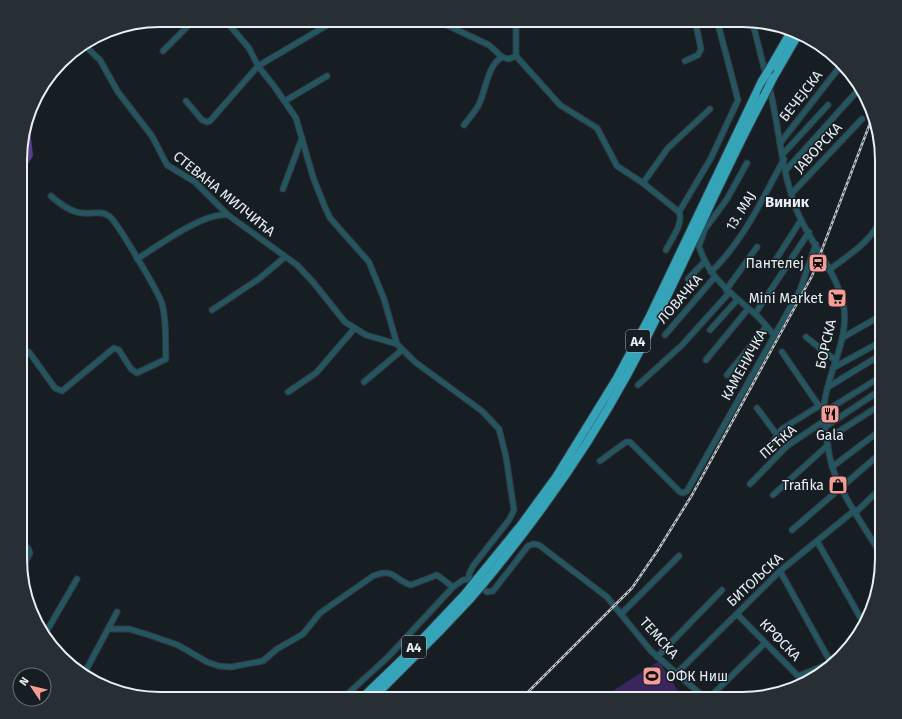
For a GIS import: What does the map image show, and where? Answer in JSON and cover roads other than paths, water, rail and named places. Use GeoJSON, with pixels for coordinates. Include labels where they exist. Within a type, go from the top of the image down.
{"type":"FeatureCollection","features":[{"type":"Feature","properties":{"kind":"highway","name":"A4"},"geometry":{"type":"LineString","coordinates":[[379,692],[429,643],[468,596],[476,580],[521,526],[556,477],[616,378],[649,318],[762,81],[789,35]]}},
{"type":"Feature","properties":{"kind":"highway","name":"A4"},"geometry":{"type":"LineString","coordinates":[[476,580],[548,501],[609,407],[659,313],[773,78],[796,39]]}},
{"type":"Feature","properties":{"kind":"highway","name":"A4"},"geometry":{"type":"LineString","coordinates":[[368,692],[468,596]]}},
{"type":"Feature","properties":{"kind":"street"},"geometry":{"type":"LineString","coordinates":[[163,51],[187,27]]}},
{"type":"Feature","properties":{"kind":"street"},"geometry":{"type":"LineString","coordinates":[[231,27],[249,48],[258,66],[296,118],[313,177],[330,218],[369,262],[376,276],[397,344],[402,350],[482,411],[493,421],[502,436],[514,510],[509,520],[473,566],[476,580],[463,580],[453,587],[388,657],[350,692]]}},
{"type":"Feature","properties":{"kind":"street"},"geometry":{"type":"LineString","coordinates":[[186,100],[202,120],[208,122],[258,66],[324,27]]}},
{"type":"Feature","properties":{"kind":"street"},"geometry":{"type":"LineString","coordinates":[[451,27],[489,45],[502,57],[510,59],[516,56]]}},
{"type":"Feature","properties":{"kind":"street"},"geometry":{"type":"LineString","coordinates":[[516,27],[516,56],[560,106],[597,128],[617,166],[642,182],[679,212]]}},
{"type":"Feature","properties":{"kind":"street"},"geometry":{"type":"LineString","coordinates":[[685,61],[698,55],[701,50],[697,27]]}},
{"type":"Feature","properties":{"kind":"street"},"geometry":{"type":"LineString","coordinates":[[666,250],[678,225],[680,218],[679,212],[711,158],[738,100],[719,27]]}},
{"type":"Feature","properties":{"kind":"street","name":"БОРСКА"},"geometry":{"type":"LineString","coordinates":[[754,28],[772,96],[780,143],[792,193],[801,220],[816,244],[843,302],[845,316],[842,338],[834,368],[821,406],[824,412],[827,442],[832,467],[855,511],[875,544]]}},
{"type":"Feature","properties":{"kind":"street","name":"СТЕВАНА МИЛЧИЋА"},"geometry":{"type":"LineString","coordinates":[[88,48],[100,60],[118,92],[152,136],[167,165],[195,182],[228,215],[297,265],[345,322],[366,335],[397,344]]}},
{"type":"Feature","properties":{"kind":"street"},"geometry":{"type":"LineString","coordinates":[[464,125],[480,103],[490,72],[498,60],[502,57]]}},
{"type":"Feature","properties":{"kind":"street","name":"БЕЧЕЈСКА"},"geometry":{"type":"LineString","coordinates":[[780,143],[838,69]]}},
{"type":"Feature","properties":{"kind":"street"},"geometry":{"type":"LineString","coordinates":[[285,101],[327,76]]}},
{"type":"Feature","properties":{"kind":"street"},"geometry":{"type":"LineString","coordinates":[[786,170],[856,92]]}},
{"type":"Feature","properties":{"kind":"street","name":"13. МАЈ"},"geometry":{"type":"LineString","coordinates":[[711,272],[739,238],[751,220],[783,157],[828,105]]}},
{"type":"Feature","properties":{"kind":"street"},"geometry":{"type":"LineString","coordinates":[[642,182],[668,148],[710,109]]}},
{"type":"Feature","properties":{"kind":"street","name":"ЈАВОРСКА"},"geometry":{"type":"LineString","coordinates":[[792,193],[862,118]]}},
{"type":"Feature","properties":{"kind":"street"},"geometry":{"type":"LineString","coordinates":[[283,189],[302,138]]}},
{"type":"Feature","properties":{"kind":"street"},"geometry":{"type":"LineString","coordinates":[[747,163],[727,200],[701,238],[699,246],[714,278],[737,300],[755,314],[774,335]]}},
{"type":"Feature","properties":{"kind":"street"},"geometry":{"type":"LineString","coordinates":[[29,352],[55,388],[62,391],[114,348],[119,350],[131,369],[137,373],[166,359],[162,302],[122,232],[111,216],[103,212],[82,214],[76,212],[59,204],[51,196]]}},
{"type":"Feature","properties":{"kind":"street"},"geometry":{"type":"LineString","coordinates":[[137,259],[186,228],[218,215],[228,215]]}},
{"type":"Feature","properties":{"kind":"street"},"geometry":{"type":"LineString","coordinates":[[775,261],[801,220]]}},
{"type":"Feature","properties":{"kind":"street"},"geometry":{"type":"LineString","coordinates":[[755,314],[809,232]]}},
{"type":"Feature","properties":{"kind":"street"},"geometry":{"type":"LineString","coordinates":[[829,270],[875,232]]}},
{"type":"Feature","properties":{"kind":"street","name":"КАМЕНИЧКА"},"geometry":{"type":"LineString","coordinates":[[600,461],[626,442],[630,442],[680,492],[684,493],[800,290],[816,244]]}},
{"type":"Feature","properties":{"kind":"street"},"geometry":{"type":"LineString","coordinates":[[638,385],[682,345],[728,292],[758,247]]}},
{"type":"Feature","properties":{"kind":"street"},"geometry":{"type":"LineString","coordinates":[[212,310],[260,278],[285,257]]}},
{"type":"Feature","properties":{"kind":"street"},"geometry":{"type":"LineString","coordinates":[[688,280],[705,261]]}},
{"type":"Feature","properties":{"kind":"street","name":"ЛОВАЧКА"},"geometry":{"type":"LineString","coordinates":[[665,335],[714,278]]}},
{"type":"Feature","properties":{"kind":"street"},"geometry":{"type":"LineString","coordinates":[[710,330],[737,300]]}},
{"type":"Feature","properties":{"kind":"street"},"geometry":{"type":"LineString","coordinates":[[706,360],[748,309]]}},
{"type":"Feature","properties":{"kind":"street"},"geometry":{"type":"LineString","coordinates":[[842,338],[875,319]]}},
{"type":"Feature","properties":{"kind":"street"},"geometry":{"type":"LineString","coordinates":[[727,375],[766,327]]}},
{"type":"Feature","properties":{"kind":"street"},"geometry":{"type":"LineString","coordinates":[[288,392],[316,373],[354,328]]}},
{"type":"Feature","properties":{"kind":"street"},"geometry":{"type":"LineString","coordinates":[[806,337],[835,360]]}},
{"type":"Feature","properties":{"kind":"street"},"geometry":{"type":"LineString","coordinates":[[834,368],[875,344]]}},
{"type":"Feature","properties":{"kind":"street"},"geometry":{"type":"LineString","coordinates":[[364,382],[402,350]]}},
{"type":"Feature","properties":{"kind":"street"},"geometry":{"type":"LineString","coordinates":[[769,447],[782,429],[821,406],[782,352]]}},
{"type":"Feature","properties":{"kind":"street"},"geometry":{"type":"LineString","coordinates":[[828,387],[875,358]]}},
{"type":"Feature","properties":{"kind":"street"},"geometry":{"type":"LineString","coordinates":[[824,412],[875,380]]}},
{"type":"Feature","properties":{"kind":"street"},"geometry":{"type":"LineString","coordinates":[[825,427],[875,395]]}},
{"type":"Feature","properties":{"kind":"street"},"geometry":{"type":"LineString","coordinates":[[757,408],[777,435]]}},
{"type":"Feature","properties":{"kind":"street"},"geometry":{"type":"LineString","coordinates":[[773,495],[827,442],[875,409]]}},
{"type":"Feature","properties":{"kind":"street","name":"ПЕЋКА"},"geometry":{"type":"LineString","coordinates":[[750,484],[787,446],[824,421]]}},
{"type":"Feature","properties":{"kind":"street"},"geometry":{"type":"LineString","coordinates":[[832,467],[875,434]]}},
{"type":"Feature","properties":{"kind":"street"},"geometry":{"type":"LineString","coordinates":[[792,530],[875,458]]}},
{"type":"Feature","properties":{"kind":"street","name":"БИТОЉСКА"},"geometry":{"type":"LineString","coordinates":[[676,674],[780,571],[875,493]]}},
{"type":"Feature","properties":{"kind":"street"},"geometry":{"type":"LineString","coordinates":[[817,542],[861,618]]}},
{"type":"Feature","properties":{"kind":"street","name":"ТЕМСКА"},"geometry":{"type":"LineString","coordinates":[[476,580],[485,592],[490,593],[496,588],[528,546],[536,544],[616,605],[657,657],[698,692]]}},
{"type":"Feature","properties":{"kind":"street"},"geometry":{"type":"LineString","coordinates":[[27,547],[30,553],[27,559]]}},
{"type":"Feature","properties":{"kind":"street"},"geometry":{"type":"LineString","coordinates":[[622,613],[679,556]]}},
{"type":"Feature","properties":{"kind":"street"},"geometry":{"type":"LineString","coordinates":[[780,571],[807,617],[829,659]]}},
{"type":"Feature","properties":{"kind":"street"},"geometry":{"type":"LineString","coordinates":[[108,629],[129,629],[146,634],[178,645],[207,662],[219,666],[231,667],[263,661],[277,649],[303,634],[320,613],[373,576],[380,573],[386,572],[411,585],[437,575],[453,587]]}},
{"type":"Feature","properties":{"kind":"street"},"geometry":{"type":"LineString","coordinates":[[47,630],[77,579]]}},
{"type":"Feature","properties":{"kind":"street"},"geometry":{"type":"LineString","coordinates":[[657,657],[722,590]]}},
{"type":"Feature","properties":{"kind":"street"},"geometry":{"type":"LineString","coordinates":[[86,670],[118,612]]}},
{"type":"Feature","properties":{"kind":"street","name":"КРФСКА"},"geometry":{"type":"LineString","coordinates":[[736,614],[798,676],[814,671]]}},
{"type":"Feature","properties":{"kind":"street"},"geometry":{"type":"LineString","coordinates":[[714,692],[765,643]]}},
{"type":"Feature","properties":{"kind":"railway"},"geometry":{"type":"LineString","coordinates":[[528,692],[632,588],[658,550],[692,495],[812,276],[870,124]]}},
{"type":"Feature","properties":{"kind":"place","name":"Пантелеј"},"geometry":{"type":"Point","coordinates":[818,263]}},
{"type":"Feature","properties":{"kind":"place","name":"Mini Market"},"geometry":{"type":"Point","coordinates":[837,298]}},
{"type":"Feature","properties":{"kind":"place","name":"Gala"},"geometry":{"type":"Point","coordinates":[830,414]}},
{"type":"Feature","properties":{"kind":"place","name":"Trafika"},"geometry":{"type":"Point","coordinates":[838,485]}},
{"type":"Feature","properties":{"kind":"place","name":"ОФК Ниш"},"geometry":{"type":"Point","coordinates":[652,676]}},
{"type":"Feature","properties":{"kind":"district","name":"Виник"},"geometry":{"type":"Point","coordinates":[787,202]}}]}
